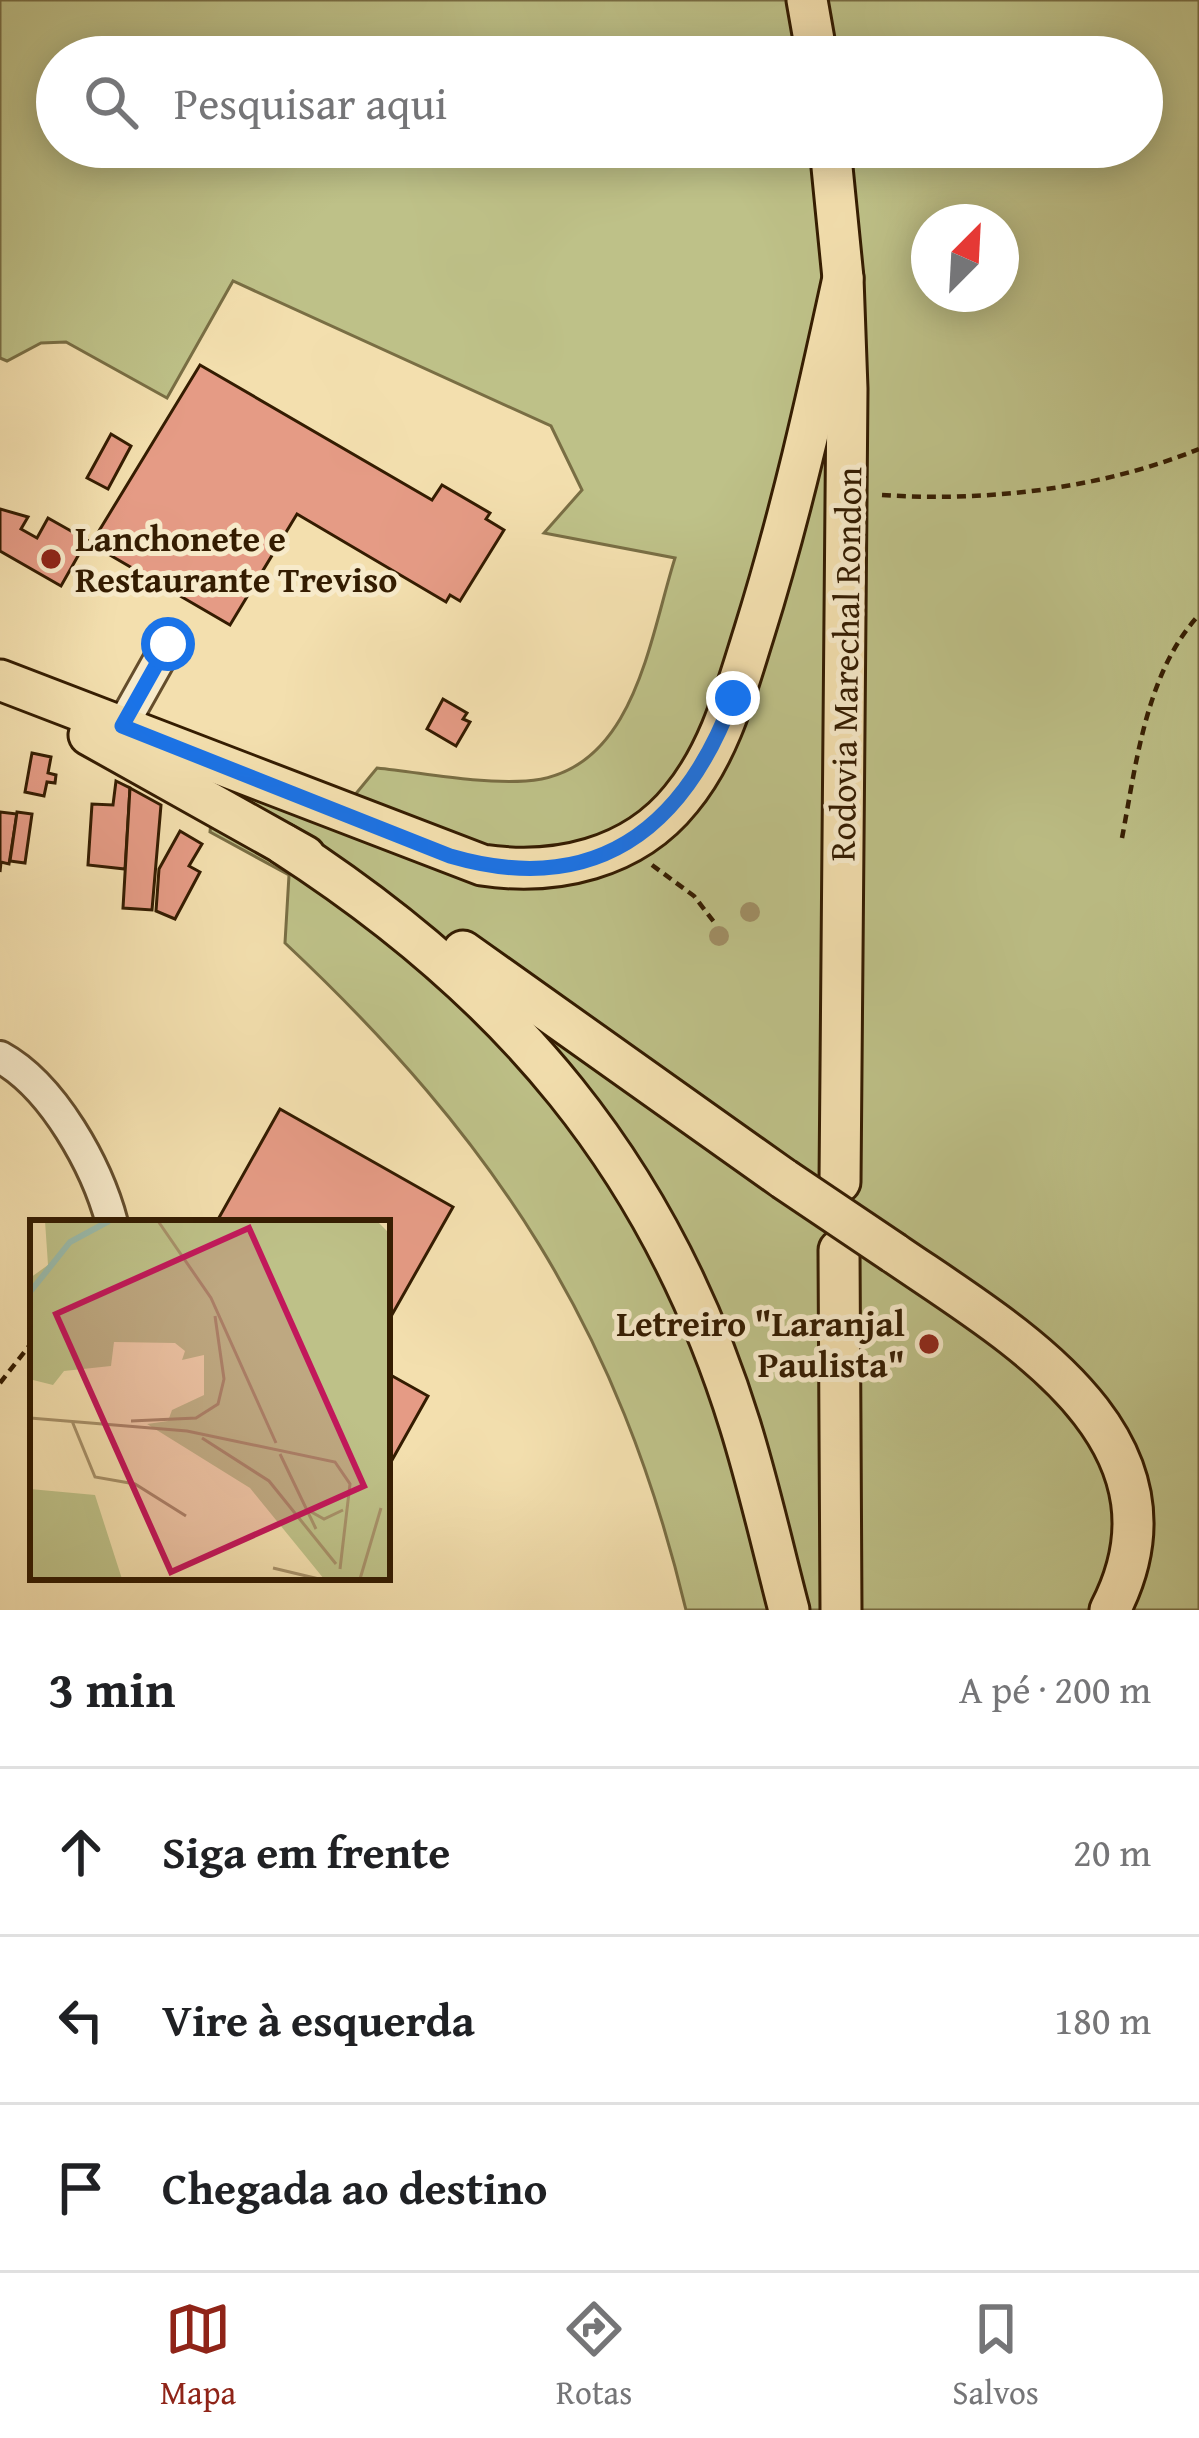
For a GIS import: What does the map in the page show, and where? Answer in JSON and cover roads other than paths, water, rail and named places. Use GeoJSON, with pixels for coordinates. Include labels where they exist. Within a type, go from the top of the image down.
{"type":"FeatureCollection","features":[{"type":"Feature","properties":{"kind":"main road"},"geometry":{"type":"LineString","coordinates":[[807,0],[813,36]]}},
{"type":"Feature","properties":{"kind":"main road","name":"Rodovia Marechal Rondon"},"geometry":{"type":"LineString","coordinates":[[832,168],[843,278],[846,493],[840,1182]]}},
{"type":"Feature","properties":{"kind":"main road"},"geometry":{"type":"LineString","coordinates":[[0,684],[122,726],[482,866],[537,871],[564,867],[630,842],[682,799],[722,729],[791,512],[843,278]]}},
{"type":"Feature","properties":{"kind":"main road"},"geometry":{"type":"LineString","coordinates":[[0,684],[461,949],[1062,1371],[1115,1427],[1128,1454],[1138,1513],[1131,1563],[1110,1610]]}},
{"type":"Feature","properties":{"kind":"main road"},"geometry":{"type":"LineString","coordinates":[[283,844],[377,905],[498,1012],[551,1070],[636,1191],[719,1364],[741,1425],[789,1610]]}},
{"type":"Feature","properties":{"kind":"main road"},"geometry":{"type":"LineString","coordinates":[[838,1250],[844,1598]]}},
{"type":"Feature","properties":{"kind":"lane"},"geometry":{"type":"LineString","coordinates":[[122,726],[168,644]]}},
{"type":"Feature","properties":{"kind":"lane"},"geometry":{"type":"LineString","coordinates":[[0,1057],[17,1066],[81,1150],[111,1220]]}},
{"type":"Feature","properties":{"kind":"place","name":"Lanchonete e Restaurante Treviso"},"geometry":{"type":"Point","coordinates":[51,559]}},
{"type":"Feature","properties":{"kind":"place","name":"Letreiro \"Laranjal Paulista\""},"geometry":{"type":"Point","coordinates":[929,1344]}}]}
